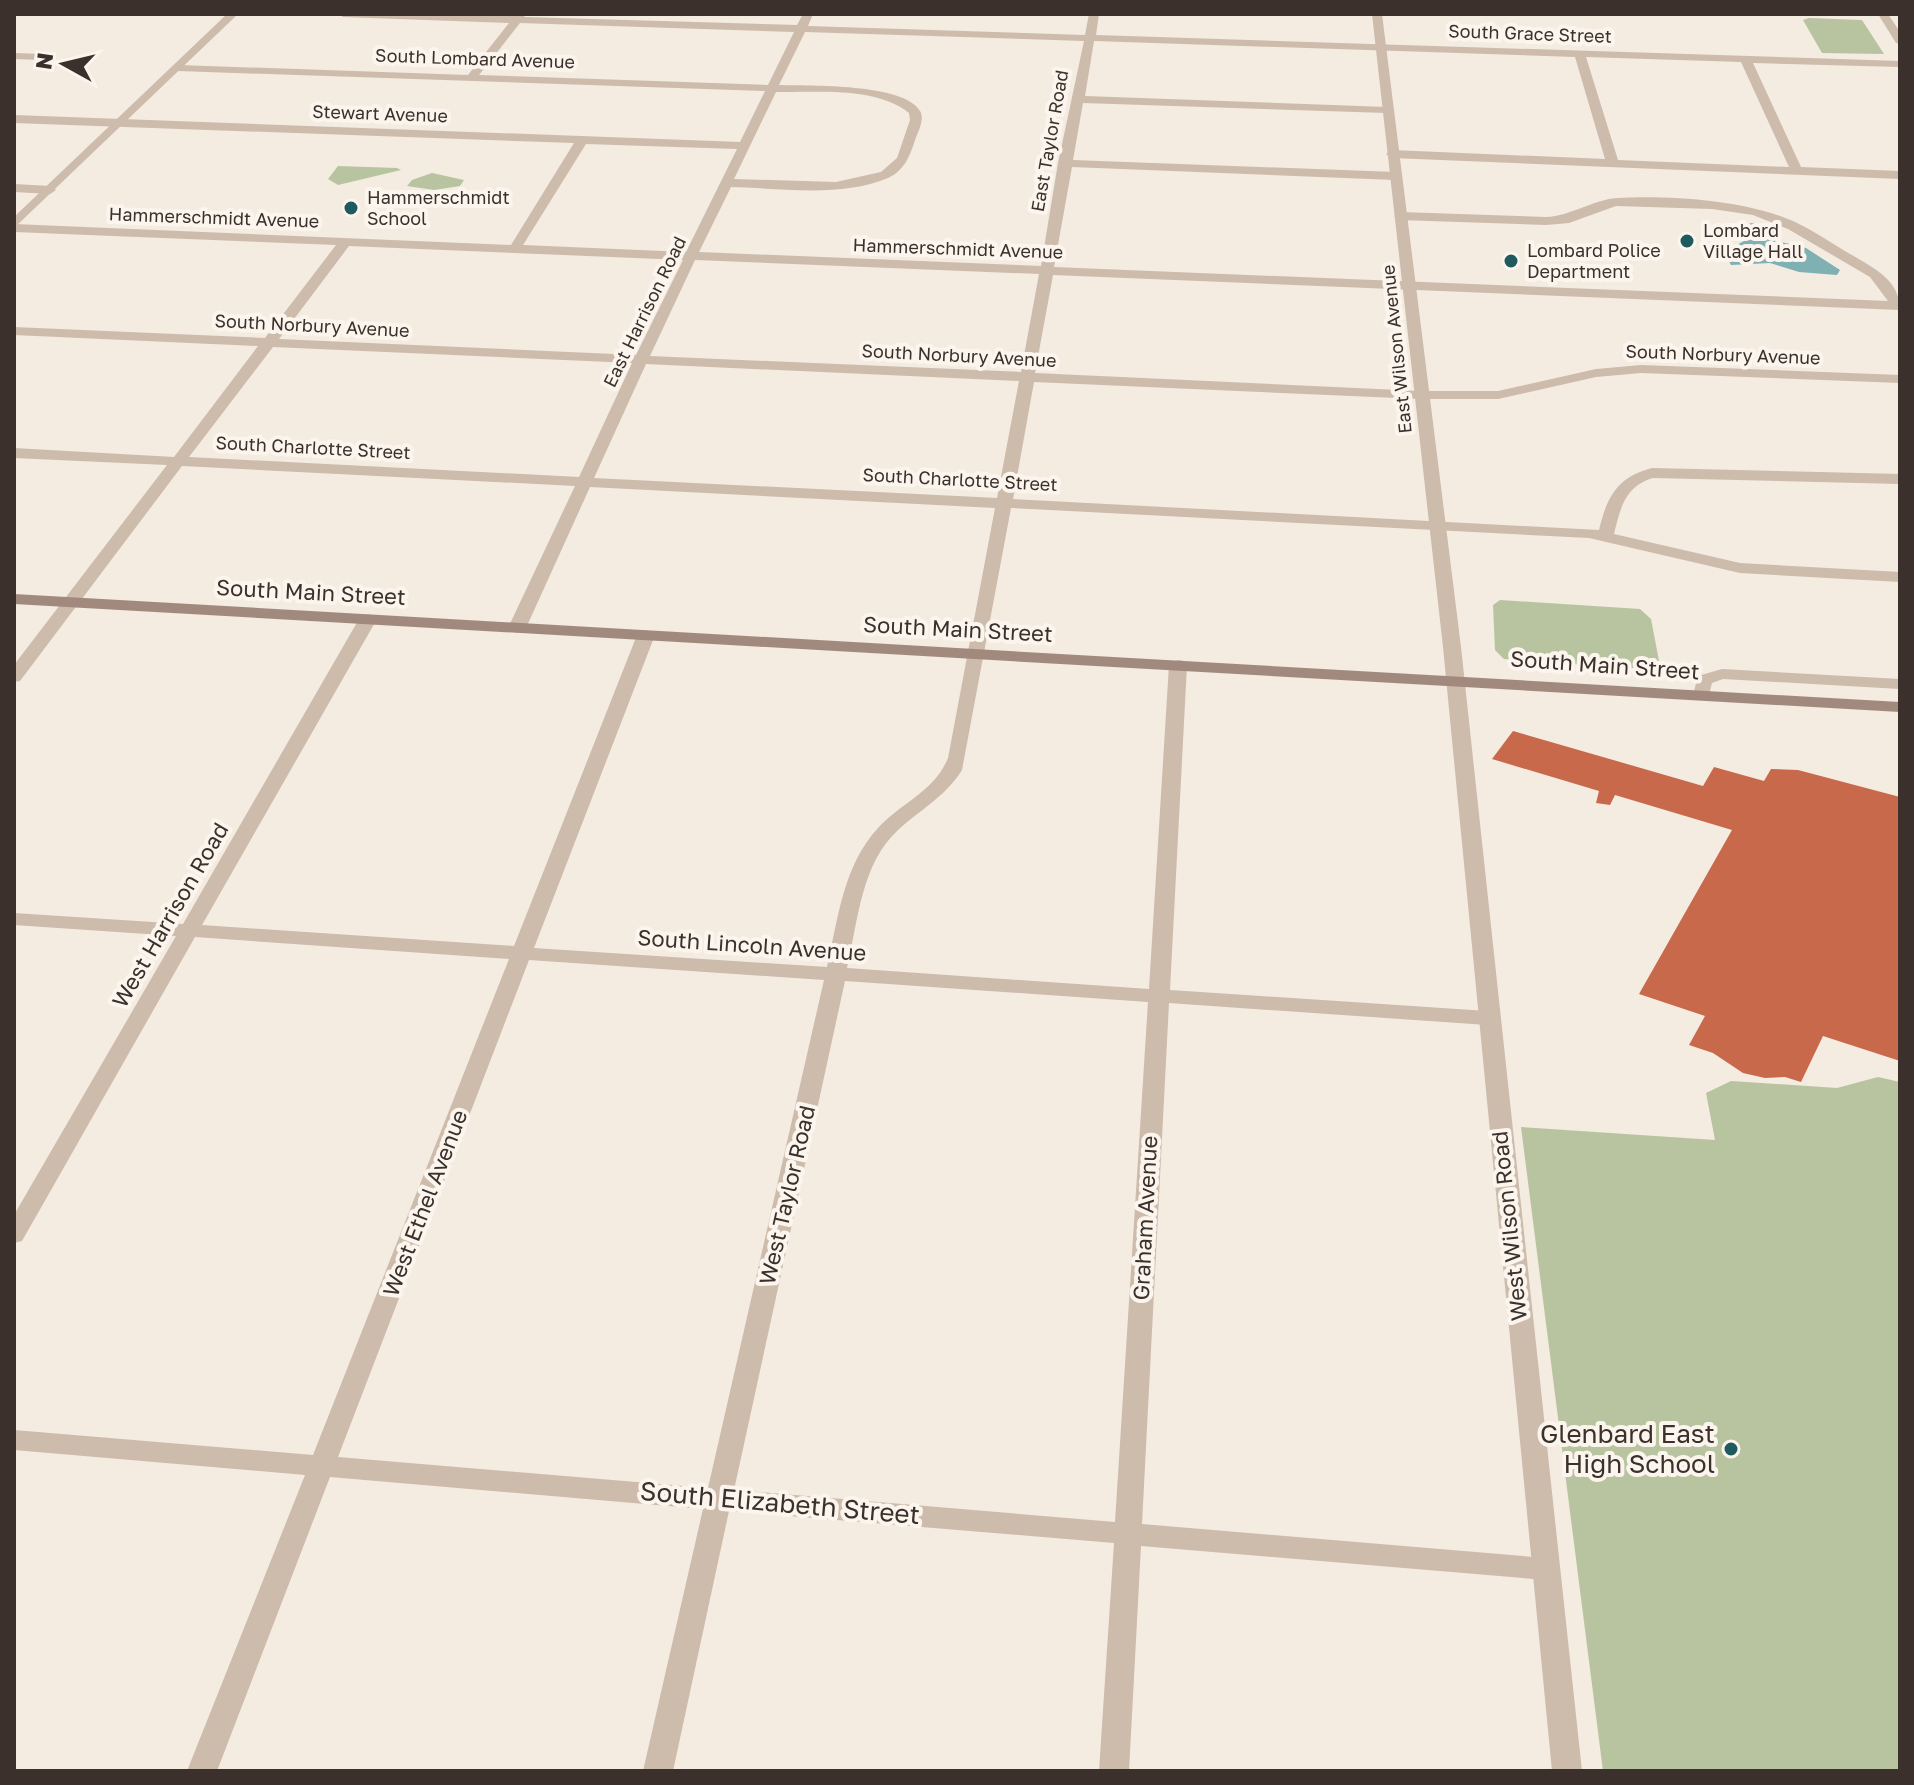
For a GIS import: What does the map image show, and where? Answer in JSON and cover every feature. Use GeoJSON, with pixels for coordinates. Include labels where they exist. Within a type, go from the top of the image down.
{"type":"FeatureCollection","features":[{"type":"Feature","properties":{"kind":"main road","name":"South Main Street"},"geometry":{"type":"LineString","coordinates":[[14,599],[1900,707]]}},
{"type":"Feature","properties":{"kind":"street"},"geometry":{"type":"LineString","coordinates":[[14,226],[233,14]]}},
{"type":"Feature","properties":{"kind":"street","name":"South Grace Street"},"geometry":{"type":"LineString","coordinates":[[343,14],[519,17],[1900,64]]}},
{"type":"Feature","properties":{"kind":"street","name":"East Harrison Road"},"geometry":{"type":"LineString","coordinates":[[517,628],[641,359],[808,14]]}},
{"type":"Feature","properties":{"kind":"street","name":"East Taylor Road"},"geometry":{"type":"LineString","coordinates":[[975,654],[1094,14]]}},
{"type":"Feature","properties":{"kind":"street","name":"East Wilson Avenue"},"geometry":{"type":"LineString","coordinates":[[1377,14],[1454,680]]}},
{"type":"Feature","properties":{"kind":"street"},"geometry":{"type":"LineString","coordinates":[[1883,14],[1900,41]]}},
{"type":"Feature","properties":{"kind":"street"},"geometry":{"type":"LineString","coordinates":[[472,77],[519,17]]}},
{"type":"Feature","properties":{"kind":"street"},"geometry":{"type":"LineString","coordinates":[[1579,53],[1613,164]]}},
{"type":"Feature","properties":{"kind":"street"},"geometry":{"type":"LineString","coordinates":[[14,56],[42,57]]}},
{"type":"Feature","properties":{"kind":"street"},"geometry":{"type":"LineString","coordinates":[[1745,58],[1797,171]]}},
{"type":"Feature","properties":{"kind":"street","name":"South Lombard Avenue"},"geometry":{"type":"LineString","coordinates":[[178,68],[861,91],[906,104],[915,112],[916,120],[903,160],[885,175],[847,185],[727,183]]}},
{"type":"Feature","properties":{"kind":"street"},"geometry":{"type":"LineString","coordinates":[[1076,99],[1387,110]]}},
{"type":"Feature","properties":{"kind":"street","name":"Stewart Avenue"},"geometry":{"type":"LineString","coordinates":[[14,119],[745,146]]}},
{"type":"Feature","properties":{"kind":"street"},"geometry":{"type":"LineString","coordinates":[[515,248],[583,139]]}},
{"type":"Feature","properties":{"kind":"street"},"geometry":{"type":"LineString","coordinates":[[1392,154],[1900,175]]}},
{"type":"Feature","properties":{"kind":"street"},"geometry":{"type":"LineString","coordinates":[[1064,163],[1395,176]]}},
{"type":"Feature","properties":{"kind":"street"},"geometry":{"type":"LineString","coordinates":[[14,188],[50,190]]}},
{"type":"Feature","properties":{"kind":"street"},"geometry":{"type":"LineString","coordinates":[[1400,216],[1564,220],[1615,202],[1741,209],[1793,226],[1863,267],[1883,281],[1898,306]]}},
{"type":"Feature","properties":{"kind":"street","name":"Hammerschmidt Avenue"},"geometry":{"type":"LineString","coordinates":[[14,226],[1898,306]]}},
{"type":"Feature","properties":{"kind":"street"},"geometry":{"type":"LineString","coordinates":[[14,677],[346,241]]}},
{"type":"Feature","properties":{"kind":"street","name":"South Norbury Avenue"},"geometry":{"type":"LineString","coordinates":[[14,331],[1420,395],[1498,395],[1596,373],[1641,369],[1900,379]]}},
{"type":"Feature","properties":{"kind":"street","name":"South Charlotte Street"},"geometry":{"type":"LineString","coordinates":[[14,453],[1606,535],[1740,568],[1900,577]]}},
{"type":"Feature","properties":{"kind":"street"},"geometry":{"type":"LineString","coordinates":[[1606,535],[1620,488],[1634,478],[1652,473],[1900,479]]}},
{"type":"Feature","properties":{"kind":"street","name":"West Harrison Road"},"geometry":{"type":"LineString","coordinates":[[14,1235],[368,619]]}},
{"type":"Feature","properties":{"kind":"street","name":"West Ethel Avenue"},"geometry":{"type":"LineString","coordinates":[[202,1771],[646,635]]}},
{"type":"Feature","properties":{"kind":"street","name":"West Taylor Road"},"geometry":{"type":"LineString","coordinates":[[658,1771],[864,862],[893,824],[932,797],[955,767],[975,654]]}},
{"type":"Feature","properties":{"kind":"street","name":"Graham Avenue"},"geometry":{"type":"LineString","coordinates":[[1114,1771],[1178,665]]}},
{"type":"Feature","properties":{"kind":"street"},"geometry":{"type":"LineString","coordinates":[[1702,695],[1704,680],[1722,674],[1900,684]]}},
{"type":"Feature","properties":{"kind":"street","name":"West Wilson Road"},"geometry":{"type":"LineString","coordinates":[[1454,680],[1567,1771]]}},
{"type":"Feature","properties":{"kind":"street","name":"South Lincoln Avenue"},"geometry":{"type":"LineString","coordinates":[[14,919],[1487,1018]]}},
{"type":"Feature","properties":{"kind":"street","name":"South Elizabeth Street"},"geometry":{"type":"LineString","coordinates":[[14,1440],[1546,1569]]}},
{"type":"Feature","properties":{"kind":"green space"},"geometry":{"type":"Polygon","coordinates":[[[1803,20],[1862,20],[1884,54],[1822,53],[1803,20]]]}},
{"type":"Feature","properties":{"kind":"green space"},"geometry":{"type":"Polygon","coordinates":[[[338,166],[401,170],[338,185],[328,179],[338,166]]]}},
{"type":"Feature","properties":{"kind":"green space"},"geometry":{"type":"Polygon","coordinates":[[[432,173],[464,180],[460,186],[434,190],[407,186],[412,180],[432,173]]]}},
{"type":"Feature","properties":{"kind":"green space"},"geometry":{"type":"Polygon","coordinates":[[[1500,600],[1640,609],[1651,619],[1659,661],[1639,669],[1504,659],[1495,650],[1493,605],[1500,600]]]}},
{"type":"Feature","properties":{"kind":"green space"},"geometry":{"type":"Polygon","coordinates":[[[1878,1077],[1900,1082],[1900,1771],[1603,1771],[1521,1127],[1715,1140],[1706,1093],[1731,1081],[1837,1088],[1878,1077]]]}},
{"type":"Feature","properties":{"kind":"water"},"geometry":{"type":"Polygon","coordinates":[[[1752,223],[1781,229],[1774,235],[1777,241],[1806,248],[1840,270],[1837,275],[1799,272],[1770,263],[1731,265],[1729,261],[1735,246],[1751,237],[1735,227],[1752,223]]]}},
{"type":"Feature","properties":{"kind":"building"},"geometry":{"type":"Polygon","coordinates":[[[1513,731],[1703,786],[1714,767],[1764,781],[1771,769],[1798,770],[1900,797],[1900,1061],[1823,1036],[1801,1082],[1785,1077],[1765,1078],[1743,1073],[1713,1053],[1689,1045],[1705,1016],[1639,994],[1732,830],[1615,795],[1610,805],[1596,803],[1599,791],[1492,759],[1513,731]]]}},
{"type":"Feature","properties":{"kind":"place","name":"Hammerschmidt School"},"geometry":{"type":"Point","coordinates":[351,208]}},
{"type":"Feature","properties":{"kind":"place","name":"Lombard Village Hall"},"geometry":{"type":"Point","coordinates":[1687,241]}},
{"type":"Feature","properties":{"kind":"place","name":"Lombard Police Department"},"geometry":{"type":"Point","coordinates":[1511,261]}},
{"type":"Feature","properties":{"kind":"place","name":"Glenbard East High School"},"geometry":{"type":"Point","coordinates":[1731,1449]}}]}
